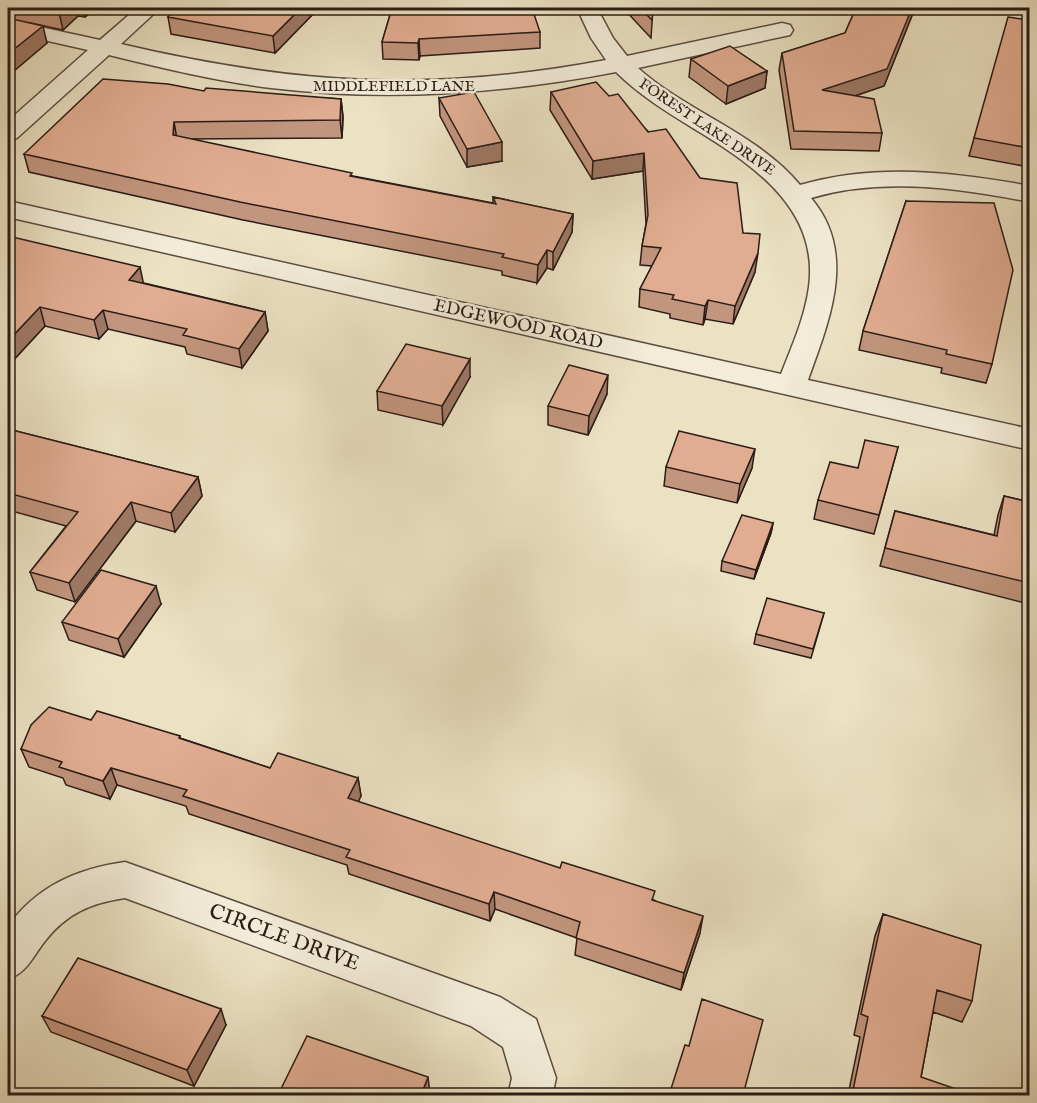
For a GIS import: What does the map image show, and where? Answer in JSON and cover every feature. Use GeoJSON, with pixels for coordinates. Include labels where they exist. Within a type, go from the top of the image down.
{"type":"FeatureCollection","features":[{"type":"Feature","properties":{"kind":"street"},"geometry":{"type":"LineString","coordinates":[[8,133],[149,8]]}},
{"type":"Feature","properties":{"kind":"street","name":"FOREST LAKE DRIVE"},"geometry":{"type":"LineString","coordinates":[[587,8],[604,43],[620,63],[655,94],[772,170],[796,194],[817,229],[822,248],[824,274],[819,304],[791,387]]}},
{"type":"Feature","properties":{"kind":"street","name":"MIDDLEFIELD LANE"},"geometry":{"type":"LineString","coordinates":[[8,26],[105,47],[133,56],[241,76],[342,88],[486,86],[620,63],[782,30]]}},
{"type":"Feature","properties":{"kind":"street"},"geometry":{"type":"LineString","coordinates":[[796,194],[827,185],[887,180],[967,184],[1029,194]]}},
{"type":"Feature","properties":{"kind":"street","name":"EDGEWOOD ROAD"},"geometry":{"type":"LineString","coordinates":[[8,209],[1029,440]]}},
{"type":"Feature","properties":{"kind":"street","name":"CIRCLE DRIVE"},"geometry":{"type":"LineString","coordinates":[[8,960],[37,918],[56,901],[79,889],[125,880],[485,1011],[521,1034],[534,1078],[530,1095]]}},
{"type":"Feature","properties":{"kind":"building"},"geometry":{"type":"Polygon","coordinates":[[[34,8],[64,8],[59,12],[34,8]]]}},
{"type":"Feature","properties":{"kind":"building"},"geometry":{"type":"Polygon","coordinates":[[[179,8],[301,8],[273,36],[168,17],[179,8]]]}},
{"type":"Feature","properties":{"kind":"building"},"geometry":{"type":"Polygon","coordinates":[[[392,8],[532,8],[540,32],[419,39],[418,43],[382,42],[392,8]]]}},
{"type":"Feature","properties":{"kind":"building"},"geometry":{"type":"Polygon","coordinates":[[[640,8],[653,8],[652,20],[640,8]]]}},
{"type":"Feature","properties":{"kind":"building"},"geometry":{"type":"Polygon","coordinates":[[[856,8],[912,8],[887,69],[822,90],[874,99],[882,133],[794,131],[782,53],[845,33],[856,8]]]}},
{"type":"Feature","properties":{"kind":"building"},"geometry":{"type":"Polygon","coordinates":[[[1008,17],[1029,20],[1029,148],[974,138],[1008,17]]]}},
{"type":"Feature","properties":{"kind":"building"},"geometry":{"type":"Polygon","coordinates":[[[8,18],[43,26],[8,54],[8,18]]]}},
{"type":"Feature","properties":{"kind":"building"},"geometry":{"type":"Polygon","coordinates":[[[730,46],[767,71],[728,86],[691,59],[730,46]]]}},
{"type":"Feature","properties":{"kind":"building"},"geometry":{"type":"Polygon","coordinates":[[[103,79],[168,84],[204,91],[206,88],[341,99],[340,120],[174,122],[173,135],[352,173],[350,176],[496,204],[493,197],[573,214],[553,252],[547,250],[538,265],[502,257],[504,254],[240,202],[24,154],[103,79]]]}},
{"type":"Feature","properties":{"kind":"building"},"geometry":{"type":"Polygon","coordinates":[[[596,82],[609,96],[618,94],[648,132],[666,129],[700,178],[737,183],[743,233],[760,234],[758,253],[735,306],[708,300],[705,306],[672,299],[674,295],[640,289],[661,248],[642,246],[648,215],[644,153],[593,161],[551,92],[596,82]]]}},
{"type":"Feature","properties":{"kind":"building"},"geometry":{"type":"Polygon","coordinates":[[[474,92],[502,142],[467,149],[439,98],[474,92]]]}},
{"type":"Feature","properties":{"kind":"building"},"geometry":{"type":"Polygon","coordinates":[[[906,201],[994,203],[1013,270],[992,364],[946,354],[947,350],[863,331],[906,201]]]}},
{"type":"Feature","properties":{"kind":"building"},"geometry":{"type":"Polygon","coordinates":[[[8,236],[140,267],[129,280],[265,312],[239,349],[183,335],[187,329],[103,310],[94,320],[40,307],[8,341],[8,236]]]}},
{"type":"Feature","properties":{"kind":"building"},"geometry":{"type":"Polygon","coordinates":[[[406,344],[470,359],[442,406],[377,391],[406,344]]]}},
{"type":"Feature","properties":{"kind":"building"},"geometry":{"type":"Polygon","coordinates":[[[569,365],[608,375],[589,416],[548,406],[569,365]]]}},
{"type":"Feature","properties":{"kind":"building"},"geometry":{"type":"Polygon","coordinates":[[[8,429],[198,477],[171,513],[131,502],[69,583],[30,572],[78,512],[8,493],[8,429]]]}},
{"type":"Feature","properties":{"kind":"building"},"geometry":{"type":"Polygon","coordinates":[[[679,431],[755,449],[740,484],[666,467],[679,431]]]}},
{"type":"Feature","properties":{"kind":"building"},"geometry":{"type":"Polygon","coordinates":[[[865,440],[898,447],[879,515],[818,500],[830,462],[858,468],[865,440]]]}},
{"type":"Feature","properties":{"kind":"building"},"geometry":{"type":"Polygon","coordinates":[[[1004,496],[1029,502],[1029,583],[885,548],[895,511],[997,536],[1004,496]]]}},
{"type":"Feature","properties":{"kind":"building"},"geometry":{"type":"Polygon","coordinates":[[[742,515],[773,523],[756,570],[722,561],[742,515]]]}},
{"type":"Feature","properties":{"kind":"building"},"geometry":{"type":"Polygon","coordinates":[[[101,570],[156,586],[118,639],[62,622],[101,570]]]}},
{"type":"Feature","properties":{"kind":"building"},"geometry":{"type":"Polygon","coordinates":[[[767,598],[824,613],[813,649],[756,634],[767,598]]]}},
{"type":"Feature","properties":{"kind":"building"},"geometry":{"type":"Polygon","coordinates":[[[49,707],[91,720],[97,711],[180,736],[179,738],[270,768],[278,753],[358,778],[348,798],[560,868],[562,862],[655,891],[652,900],[703,916],[684,973],[576,938],[580,922],[494,892],[489,904],[346,857],[350,850],[183,796],[187,790],[111,768],[103,781],[59,767],[62,762],[21,749],[31,725],[49,707]]]}},
{"type":"Feature","properties":{"kind":"building"},"geometry":{"type":"Polygon","coordinates":[[[883,914],[981,945],[972,1001],[937,990],[921,1077],[956,1089],[955,1095],[852,1095],[868,1017],[861,1014],[883,914]]]}},
{"type":"Feature","properties":{"kind":"building"},"geometry":{"type":"Polygon","coordinates":[[[78,958],[221,1009],[187,1070],[42,1016],[78,958]]]}},
{"type":"Feature","properties":{"kind":"building"},"geometry":{"type":"Polygon","coordinates":[[[702,999],[763,1020],[743,1095],[669,1095],[685,1045],[689,1046],[702,999]]]}},
{"type":"Feature","properties":{"kind":"building"},"geometry":{"type":"Polygon","coordinates":[[[307,1036],[428,1077],[421,1095],[278,1095],[307,1036]]]}}]}
